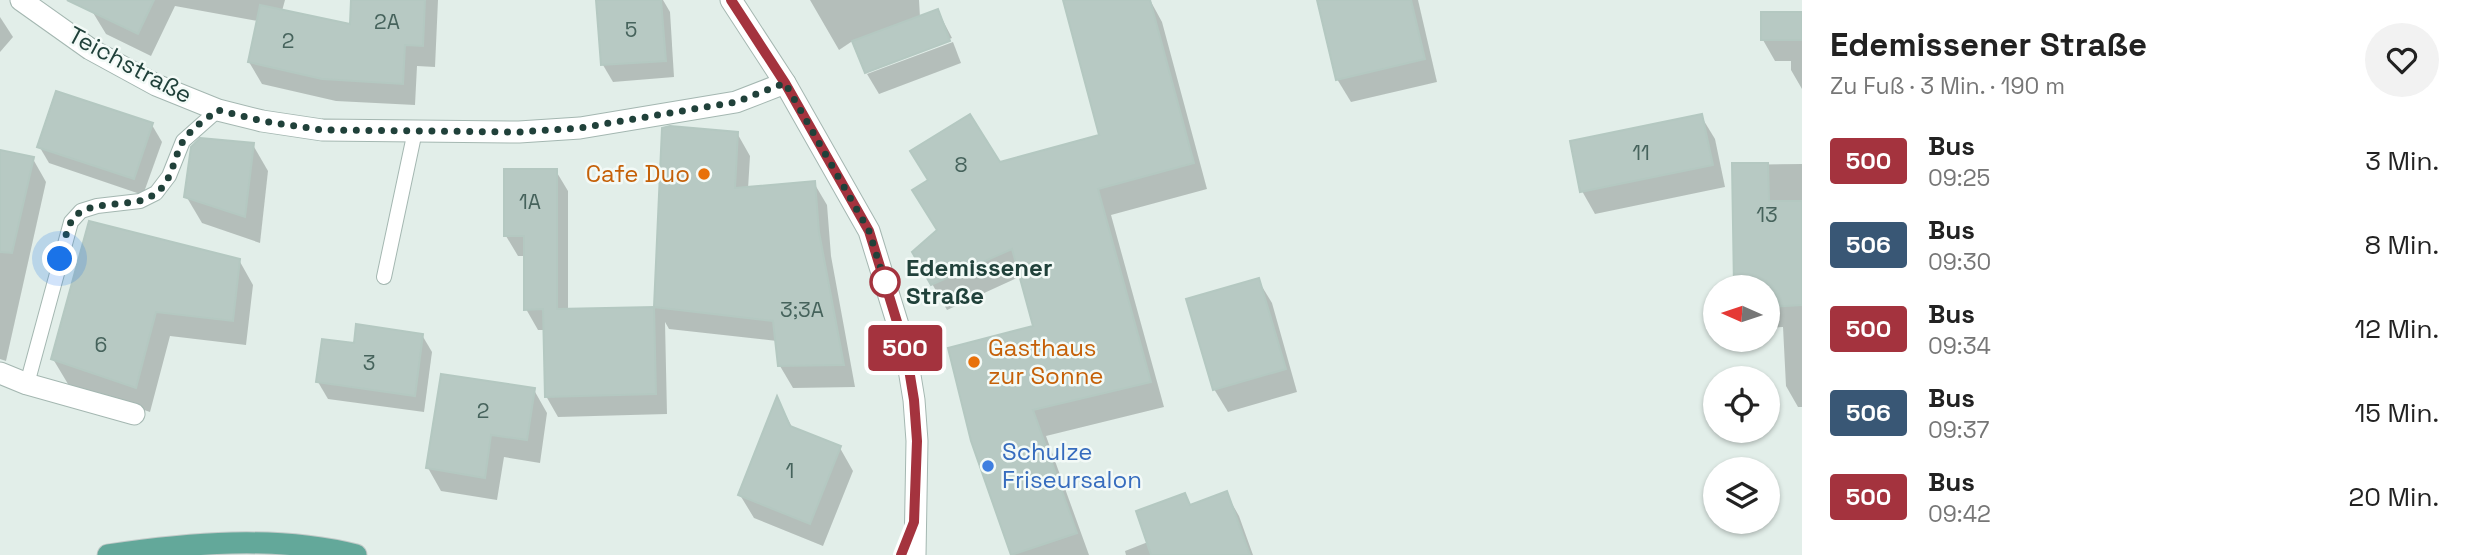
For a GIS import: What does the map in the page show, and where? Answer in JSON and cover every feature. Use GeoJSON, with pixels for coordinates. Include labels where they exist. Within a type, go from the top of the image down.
{"type":"FeatureCollection","features":[{"type":"Feature","properties":{"kind":"main road"},"geometry":{"type":"LineString","coordinates":[[108,555],[220,544],[299,546],[356,555]]}},
{"type":"Feature","properties":{"kind":"street","name":"Teichstraße"},"geometry":{"type":"LineString","coordinates":[[21,0],[90,49],[156,85],[218,110],[262,121],[322,130],[519,132],[580,128],[736,102],[785,83]]}},
{"type":"Feature","properties":{"kind":"street"},"geometry":{"type":"LineString","coordinates":[[731,0],[785,83],[869,231],[906,351],[914,400],[917,441],[915,555]]}},
{"type":"Feature","properties":{"kind":"street"},"geometry":{"type":"LineString","coordinates":[[0,373],[27,384],[134,414]]}},
{"type":"Feature","properties":{"kind":"street"},"geometry":{"type":"LineString","coordinates":[[901,555],[914,522]]}},
{"type":"Feature","properties":{"kind":"lane"},"geometry":{"type":"LineString","coordinates":[[27,384],[71,222],[81,211],[97,206],[141,201],[156,193],[169,176],[183,141],[218,110]]}},
{"type":"Feature","properties":{"kind":"lane"},"geometry":{"type":"LineString","coordinates":[[384,277],[415,131]]}},
{"type":"Feature","properties":{"kind":"building"},"geometry":{"type":"Polygon","coordinates":[[[67,0],[154,0],[138,34],[67,0]]]}},
{"type":"Feature","properties":{"kind":"building"},"geometry":{"type":"Polygon","coordinates":[[[351,0],[425,0],[423,46],[405,45],[403,84],[322,79],[248,62],[260,5],[350,24],[351,0]]]}},
{"type":"Feature","properties":{"kind":"building"},"geometry":{"type":"Polygon","coordinates":[[[596,0],[661,0],[666,61],[601,65],[596,0]]]}},
{"type":"Feature","properties":{"kind":"building"},"geometry":{"type":"Polygon","coordinates":[[[1063,0],[1150,0],[1194,163],[1098,189],[1151,382],[1033,410],[1077,533],[1011,555],[971,441],[948,348],[1033,326],[1012,249],[931,285],[912,252],[937,230],[912,190],[928,180],[910,151],[970,114],[1000,162],[1099,135],[1063,0]]]}},
{"type":"Feature","properties":{"kind":"building"},"geometry":{"type":"Polygon","coordinates":[[[1317,0],[1411,0],[1425,59],[1336,80],[1317,0]]]}},
{"type":"Feature","properties":{"kind":"building"},"geometry":{"type":"Polygon","coordinates":[[[938,9],[950,41],[865,73],[852,41],[938,9]]]}},
{"type":"Feature","properties":{"kind":"building"},"geometry":{"type":"Polygon","coordinates":[[[1761,12],[1802,12],[1802,40],[1761,40],[1761,12]]]}},
{"type":"Feature","properties":{"kind":"building"},"geometry":{"type":"Polygon","coordinates":[[[56,91],[153,123],[134,179],[37,147],[56,91]]]}},
{"type":"Feature","properties":{"kind":"building"},"geometry":{"type":"Polygon","coordinates":[[[1702,114],[1713,165],[1580,192],[1570,141],[1702,114]]]}},
{"type":"Feature","properties":{"kind":"building"},"geometry":{"type":"Polygon","coordinates":[[[670,126],[738,132],[735,188],[815,181],[819,232],[844,365],[778,366],[773,321],[654,307],[662,128],[670,126]]]}},
{"type":"Feature","properties":{"kind":"building"},"geometry":{"type":"Polygon","coordinates":[[[200,138],[254,143],[245,217],[184,197],[191,147],[200,138]]]}},
{"type":"Feature","properties":{"kind":"building"},"geometry":{"type":"Polygon","coordinates":[[[0,150],[34,157],[12,253],[0,252],[0,150]]]}},
{"type":"Feature","properties":{"kind":"building"},"geometry":{"type":"Polygon","coordinates":[[[1732,163],[1768,163],[1769,201],[1802,201],[1802,305],[1780,306],[1780,275],[1734,275],[1732,163]]]}},
{"type":"Feature","properties":{"kind":"building"},"geometry":{"type":"Polygon","coordinates":[[[504,169],[557,169],[557,309],[654,307],[656,394],[545,397],[543,309],[524,310],[524,236],[504,236],[504,169]]]}},
{"type":"Feature","properties":{"kind":"building"},"geometry":{"type":"Polygon","coordinates":[[[89,221],[240,259],[233,321],[156,312],[136,388],[51,359],[89,221]]]}},
{"type":"Feature","properties":{"kind":"building"},"geometry":{"type":"Polygon","coordinates":[[[1259,278],[1286,369],[1213,390],[1186,299],[1259,278]]]}},
{"type":"Feature","properties":{"kind":"building"},"geometry":{"type":"Polygon","coordinates":[[[356,324],[423,334],[415,396],[316,382],[322,339],[354,343],[356,324]]]}},
{"type":"Feature","properties":{"kind":"building"},"geometry":{"type":"Polygon","coordinates":[[[441,374],[535,388],[527,440],[491,435],[485,478],[426,468],[441,374]]]}},
{"type":"Feature","properties":{"kind":"building"},"geometry":{"type":"Polygon","coordinates":[[[777,396],[790,426],[841,446],[810,524],[738,495],[777,396]]]}},
{"type":"Feature","properties":{"kind":"building"},"geometry":{"type":"Polygon","coordinates":[[[1227,491],[1250,555],[1151,555],[1136,511],[1185,493],[1190,505],[1227,491]]]}},
{"type":"Feature","properties":{"kind":"bus line","name":"500"},"geometry":{"type":"LineString","coordinates":[[731,0],[785,83],[869,231],[906,351],[917,441],[914,522],[901,555]]}},
{"type":"Feature","properties":{"kind":"place","name":"Cafe Duo"},"geometry":{"type":"Point","coordinates":[704,174]}},
{"type":"Feature","properties":{"kind":"place","name":"Edemissener Straße"},"geometry":{"type":"Point","coordinates":[885,282]}},
{"type":"Feature","properties":{"kind":"place","name":"Gasthaus zur Sonne"},"geometry":{"type":"Point","coordinates":[974,362]}},
{"type":"Feature","properties":{"kind":"place","name":"Schulze Friseursalon"},"geometry":{"type":"Point","coordinates":[988,466]}},
{"type":"Feature","properties":{"kind":"route"},"geometry":{"type":"LineString","coordinates":[[60,259],[71,222],[81,211],[97,206],[141,201],[156,193],[169,176],[183,141],[218,110],[262,121],[322,130],[519,132],[580,128],[736,102],[785,83],[869,231],[885,282]]}}]}
